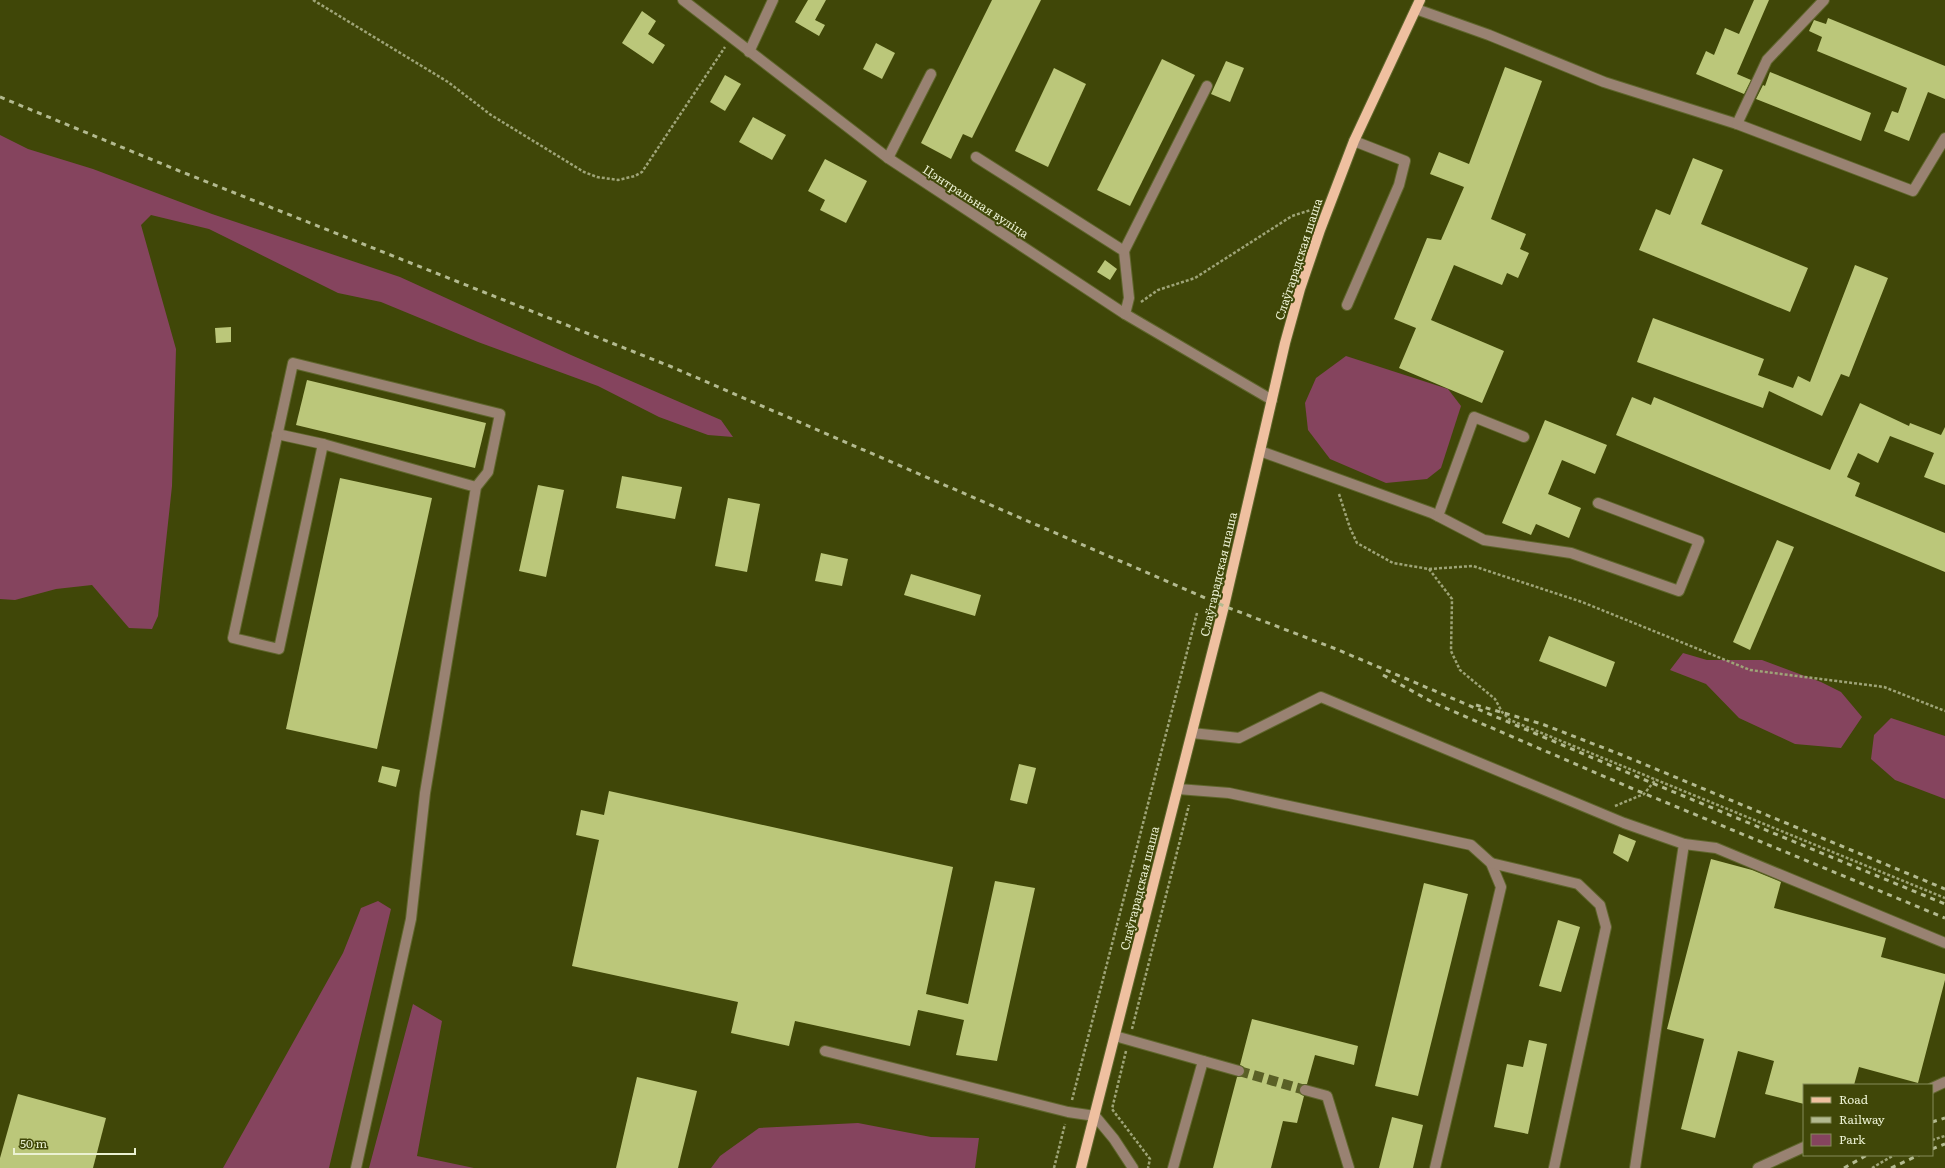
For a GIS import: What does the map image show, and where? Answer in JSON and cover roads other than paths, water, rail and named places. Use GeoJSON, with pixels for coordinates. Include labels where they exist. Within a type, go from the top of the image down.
{"type":"FeatureCollection","features":[{"type":"Feature","properties":{"kind":"main road","name":"Слаўгарадская шаша"},"geometry":{"type":"LineString","coordinates":[[1081,1168],[1192,733],[1300,289],[1329,204],[1354,141],[1418,5]]}},
{"type":"Feature","properties":{"kind":"street","name":"Цэнтральная вуліца"},"geometry":{"type":"LineString","coordinates":[[683,0],[888,158],[1125,314],[1272,400]]}},
{"type":"Feature","properties":{"kind":"street"},"geometry":{"type":"LineString","coordinates":[[749,52],[773,0]]}},
{"type":"Feature","properties":{"kind":"street"},"geometry":{"type":"LineString","coordinates":[[1737,124],[1767,60],[1801,26],[1824,0]]}},
{"type":"Feature","properties":{"kind":"street"},"geometry":{"type":"LineString","coordinates":[[1418,5],[1604,82],[1737,124],[1913,190],[1945,138]]}},
{"type":"Feature","properties":{"kind":"street"},"geometry":{"type":"LineString","coordinates":[[888,158],[932,74]]}},
{"type":"Feature","properties":{"kind":"street"},"geometry":{"type":"LineString","coordinates":[[1125,314],[1129,298],[1124,251],[1207,86]]}},
{"type":"Feature","properties":{"kind":"street"},"geometry":{"type":"LineString","coordinates":[[1347,306],[1399,185],[1405,161],[1354,141]]}},
{"type":"Feature","properties":{"kind":"street"},"geometry":{"type":"LineString","coordinates":[[976,157],[1124,251]]}},
{"type":"Feature","properties":{"kind":"street"},"geometry":{"type":"LineString","coordinates":[[323,444],[279,649],[233,638],[293,363],[500,414],[488,472],[476,486],[425,793],[411,919],[356,1168]]}},
{"type":"Feature","properties":{"kind":"street"},"geometry":{"type":"LineString","coordinates":[[1438,516],[1474,417],[1524,437]]}},
{"type":"Feature","properties":{"kind":"street"},"geometry":{"type":"LineString","coordinates":[[277,434],[323,444],[476,486]]}},
{"type":"Feature","properties":{"kind":"street"},"geometry":{"type":"LineString","coordinates":[[1260,451],[1438,516],[1484,540],[1571,553],[1678,591],[1699,541],[1598,502]]}},
{"type":"Feature","properties":{"kind":"street"},"geometry":{"type":"LineString","coordinates":[[1192,733],[1239,738],[1320,697],[1600,812],[1684,844],[1716,848],[1945,943]]}},
{"type":"Feature","properties":{"kind":"street"},"geometry":{"type":"LineString","coordinates":[[1178,789],[1229,793],[1471,845],[1491,863],[1501,887],[1434,1168]]}},
{"type":"Feature","properties":{"kind":"street"},"geometry":{"type":"LineString","coordinates":[[1635,1168],[1684,844]]}},
{"type":"Feature","properties":{"kind":"street"},"geometry":{"type":"LineString","coordinates":[[1491,863],[1578,884],[1600,905],[1606,927],[1554,1168]]}},
{"type":"Feature","properties":{"kind":"street"},"geometry":{"type":"LineString","coordinates":[[1115,1036],[1239,1071]]}},
{"type":"Feature","properties":{"kind":"street"},"geometry":{"type":"LineString","coordinates":[[825,1051],[1068,1112],[1095,1116],[1114,1139],[1133,1168]]}},
{"type":"Feature","properties":{"kind":"street"},"geometry":{"type":"LineString","coordinates":[[1173,1168],[1203,1061]]}},
{"type":"Feature","properties":{"kind":"street"},"geometry":{"type":"LineString","coordinates":[[1933,1088],[1945,1082]]}},
{"type":"Feature","properties":{"kind":"street"},"geometry":{"type":"LineString","coordinates":[[1305,1090],[1327,1096],[1349,1168]]}},
{"type":"Feature","properties":{"kind":"street"},"geometry":{"type":"LineString","coordinates":[[1758,1168],[1803,1147]]}},
{"type":"Feature","properties":{"kind":"tunnel"},"geometry":{"type":"LineString","coordinates":[[1239,1071],[1305,1090]]}},
{"type":"Feature","properties":{"kind":"railway"},"geometry":{"type":"LineString","coordinates":[[0,97],[177,170],[672,367],[1224,606],[1336,649],[1652,783],[1945,904]]}},
{"type":"Feature","properties":{"kind":"railway"},"geometry":{"type":"LineString","coordinates":[[1383,675],[1434,703],[1631,788],[1945,918]]}},
{"type":"Feature","properties":{"kind":"railway"},"geometry":{"type":"LineString","coordinates":[[1476,705],[1542,724],[1622,755],[1945,889]]}},
{"type":"Feature","properties":{"kind":"railway"},"geometry":{"type":"LineString","coordinates":[[1933,1122],[1945,1118]]}},
{"type":"Feature","properties":{"kind":"railway"},"geometry":{"type":"LineString","coordinates":[[1933,1149],[1945,1144]]}},
{"type":"Feature","properties":{"kind":"railway"},"geometry":{"type":"LineString","coordinates":[[1844,1168],[1865,1156]]}},
{"type":"Feature","properties":{"kind":"railway"},"geometry":{"type":"LineString","coordinates":[[1891,1168],[1917,1156]]}}]}
